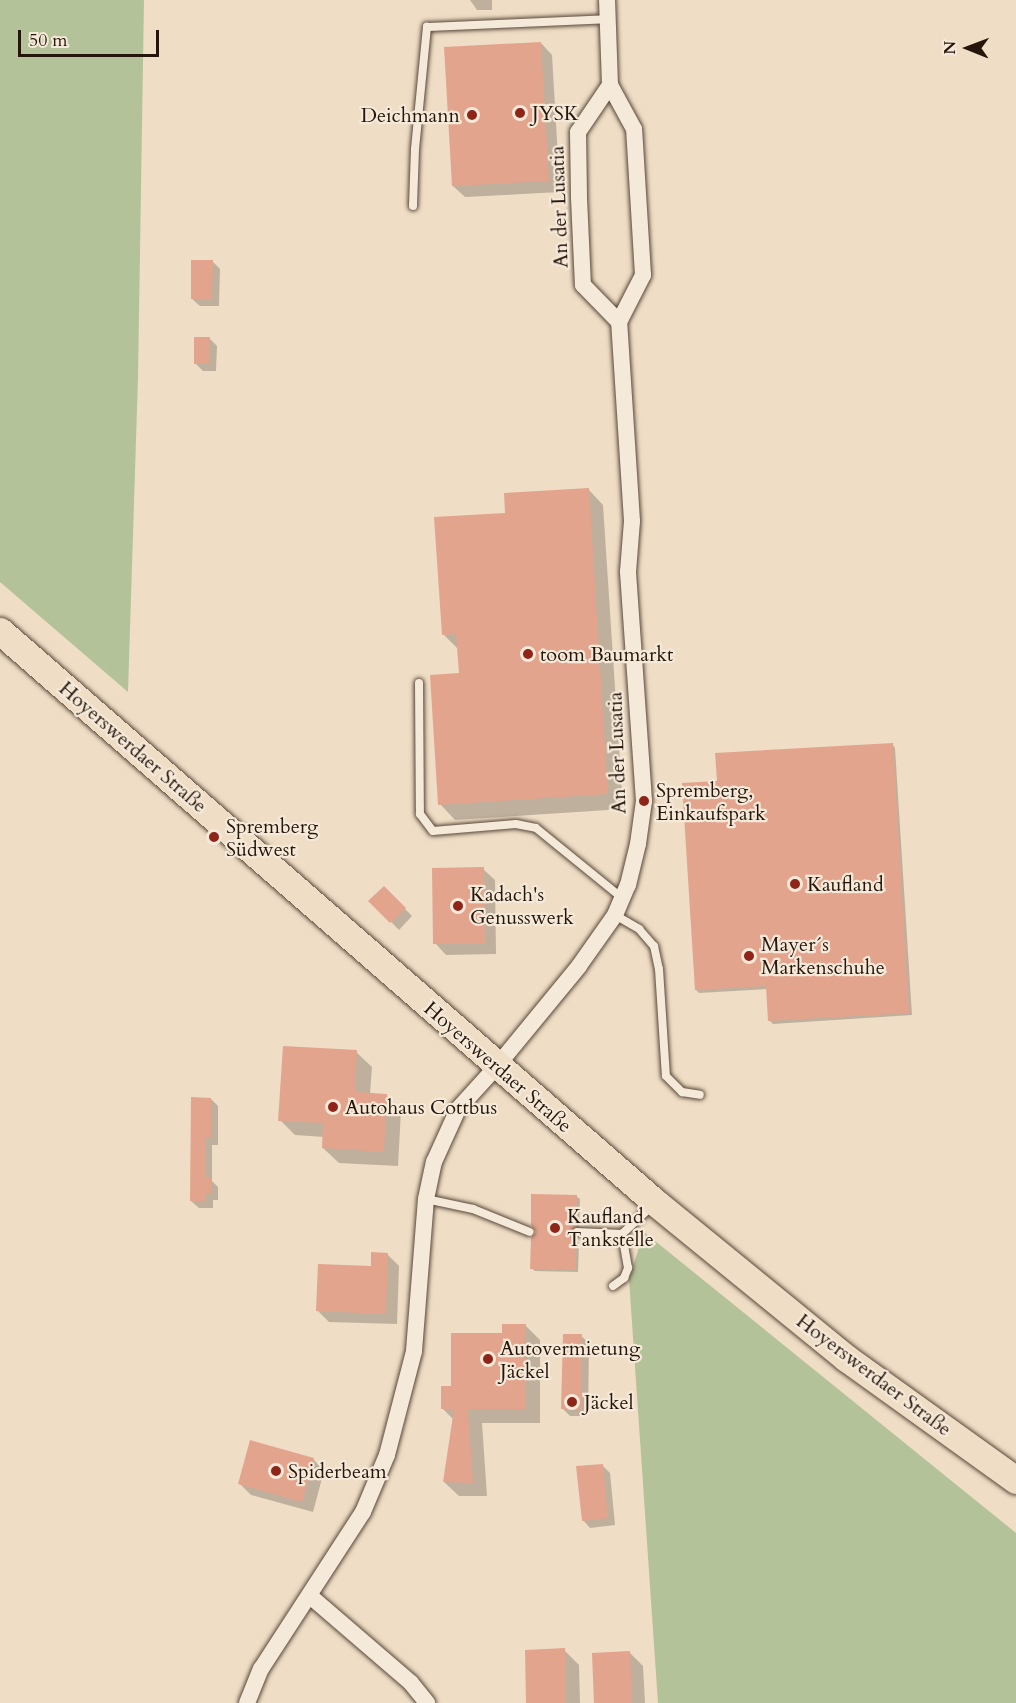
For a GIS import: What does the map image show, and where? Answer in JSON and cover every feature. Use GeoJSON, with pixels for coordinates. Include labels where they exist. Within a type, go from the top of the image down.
{"type":"FeatureCollection","features":[{"type":"Feature","properties":{"kind":"main road","name":"Hoyerswerdaer Straße"},"geometry":{"type":"LineString","coordinates":[[0,631],[656,1203],[846,1358],[1016,1480]]}},
{"type":"Feature","properties":{"kind":"street"},"geometry":{"type":"LineString","coordinates":[[607,0],[610,85],[633,129],[643,275],[619,322]]}},
{"type":"Feature","properties":{"kind":"street","name":"An der Lusatia"},"geometry":{"type":"LineString","coordinates":[[247,1703],[261,1669],[363,1512],[387,1455],[414,1351],[426,1199],[434,1162],[458,1109],[497,1066],[579,966],[615,915],[638,844],[644,801],[628,572],[632,521],[619,322],[583,285],[579,198],[578,132],[610,85]]}},
{"type":"Feature","properties":{"kind":"street"},"geometry":{"type":"LineString","coordinates":[[310,1596],[411,1683],[427,1703]]}},
{"type":"Feature","properties":{"kind":"lane"},"geometry":{"type":"LineString","coordinates":[[413,206],[415,149],[427,27],[608,19]]}},
{"type":"Feature","properties":{"kind":"lane"},"geometry":{"type":"LineString","coordinates":[[419,683],[420,814],[433,831],[516,824],[536,828],[622,898]]}},
{"type":"Feature","properties":{"kind":"lane"},"geometry":{"type":"LineString","coordinates":[[615,915],[639,929],[654,946],[659,969],[666,1076],[682,1092],[700,1095]]}},
{"type":"Feature","properties":{"kind":"lane"},"geometry":{"type":"LineString","coordinates":[[426,1199],[472,1209],[530,1232]]}},
{"type":"Feature","properties":{"kind":"lane"},"geometry":{"type":"LineString","coordinates":[[577,1233],[622,1234],[656,1203]]}},
{"type":"Feature","properties":{"kind":"lane"},"geometry":{"type":"LineString","coordinates":[[613,1286],[624,1278],[628,1268],[622,1234]]}},
{"type":"Feature","properties":{"kind":"green space"},"geometry":{"type":"Polygon","coordinates":[[[0,0],[144,0],[138,377],[128,692],[0,582],[0,0]]]}},
{"type":"Feature","properties":{"kind":"green space"},"geometry":{"type":"Polygon","coordinates":[[[644,1232],[1016,1533],[1016,1703],[658,1703],[629,1279],[644,1232]]]}},
{"type":"Feature","properties":{"kind":"building"},"geometry":{"type":"Polygon","coordinates":[[[541,42],[549,181],[452,186],[444,47],[541,42]]]}},
{"type":"Feature","properties":{"kind":"building"},"geometry":{"type":"Polygon","coordinates":[[[191,260],[213,260],[212,300],[191,299],[191,260]]]}},
{"type":"Feature","properties":{"kind":"building"},"geometry":{"type":"Polygon","coordinates":[[[194,337],[210,337],[209,364],[194,364],[194,337]]]}},
{"type":"Feature","properties":{"kind":"building","name":"toom Baumarkt"},"geometry":{"type":"Polygon","coordinates":[[[589,488],[608,794],[438,805],[430,675],[459,673],[456,634],[442,635],[434,517],[505,513],[504,493],[589,488]]]}},
{"type":"Feature","properties":{"kind":"building","name":"Kaufland"},"geometry":{"type":"Polygon","coordinates":[[[893,743],[909,1013],[768,1021],[766,986],[695,990],[682,783],[717,781],[715,753],[893,743]]]}},
{"type":"Feature","properties":{"kind":"building","name":"Kadach's Genusswerk"},"geometry":{"type":"Polygon","coordinates":[[[484,867],[485,943],[433,944],[432,868],[484,867]]]}},
{"type":"Feature","properties":{"kind":"building"},"geometry":{"type":"Polygon","coordinates":[[[384,886],[406,908],[390,923],[368,901],[384,886]]]}},
{"type":"Feature","properties":{"kind":"building","name":"Autohaus Cottbus"},"geometry":{"type":"Polygon","coordinates":[[[283,1046],[357,1050],[355,1092],[387,1094],[384,1152],[322,1148],[323,1123],[278,1121],[283,1046]]]}},
{"type":"Feature","properties":{"kind":"building"},"geometry":{"type":"Polygon","coordinates":[[[191,1097],[211,1098],[211,1138],[206,1138],[205,1178],[211,1178],[211,1193],[206,1193],[206,1201],[190,1201],[191,1097]]]}},
{"type":"Feature","properties":{"kind":"building"},"geometry":{"type":"Polygon","coordinates":[[[531,1194],[577,1195],[576,1226],[571,1232],[576,1238],[576,1270],[530,1269],[531,1238],[536,1232],[531,1225],[531,1194]]]}},
{"type":"Feature","properties":{"kind":"building"},"geometry":{"type":"Polygon","coordinates":[[[371,1252],[388,1253],[386,1314],[316,1311],[318,1264],[371,1266],[371,1252]]]}},
{"type":"Feature","properties":{"kind":"building","name":"Autovermietung Jäckel"},"geometry":{"type":"Polygon","coordinates":[[[502,1324],[526,1324],[526,1409],[468,1409],[473,1483],[443,1482],[454,1409],[441,1409],[441,1386],[451,1386],[451,1333],[502,1333],[502,1324]]]}},
{"type":"Feature","properties":{"kind":"building"},"geometry":{"type":"Polygon","coordinates":[[[563,1334],[582,1334],[581,1409],[561,1409],[563,1334]]]}},
{"type":"Feature","properties":{"kind":"building","name":"Spiderbeam"},"geometry":{"type":"Polygon","coordinates":[[[250,1440],[314,1458],[302,1502],[238,1484],[250,1440]]]}},
{"type":"Feature","properties":{"kind":"building"},"geometry":{"type":"Polygon","coordinates":[[[603,1464],[608,1518],[582,1521],[576,1466],[603,1464]]]}},
{"type":"Feature","properties":{"kind":"building"},"geometry":{"type":"Polygon","coordinates":[[[565,1648],[566,1703],[526,1703],[525,1650],[565,1648]]]}},
{"type":"Feature","properties":{"kind":"building"},"geometry":{"type":"Polygon","coordinates":[[[630,1651],[632,1703],[594,1703],[592,1653],[630,1651]]]}},
{"type":"Feature","properties":{"kind":"place","name":"JYSK"},"geometry":{"type":"Point","coordinates":[520,113]}},
{"type":"Feature","properties":{"kind":"place","name":"Deichmann"},"geometry":{"type":"Point","coordinates":[472,115]}},
{"type":"Feature","properties":{"kind":"place","name":"toom Baumarkt"},"geometry":{"type":"Point","coordinates":[528,654]}},
{"type":"Feature","properties":{"kind":"place","name":"Spremberg, Einkaufspark"},"geometry":{"type":"Point","coordinates":[644,801]}},
{"type":"Feature","properties":{"kind":"place","name":"Spremberg Südwest"},"geometry":{"type":"Point","coordinates":[214,837]}},
{"type":"Feature","properties":{"kind":"place","name":"Kaufland"},"geometry":{"type":"Point","coordinates":[795,884]}},
{"type":"Feature","properties":{"kind":"place","name":"Kadach's Genusswerk"},"geometry":{"type":"Point","coordinates":[458,906]}},
{"type":"Feature","properties":{"kind":"place","name":"Mayer´s Markenschuhe"},"geometry":{"type":"Point","coordinates":[749,956]}},
{"type":"Feature","properties":{"kind":"place","name":"Autohaus Cottbus"},"geometry":{"type":"Point","coordinates":[333,1107]}},
{"type":"Feature","properties":{"kind":"place","name":"Kaufland Tankstelle"},"geometry":{"type":"Point","coordinates":[555,1228]}},
{"type":"Feature","properties":{"kind":"place","name":"Autovermietung Jäckel"},"geometry":{"type":"Point","coordinates":[488,1359]}},
{"type":"Feature","properties":{"kind":"place","name":"Jäckel"},"geometry":{"type":"Point","coordinates":[572,1402]}},
{"type":"Feature","properties":{"kind":"place","name":"Spiderbeam"},"geometry":{"type":"Point","coordinates":[276,1471]}}]}
